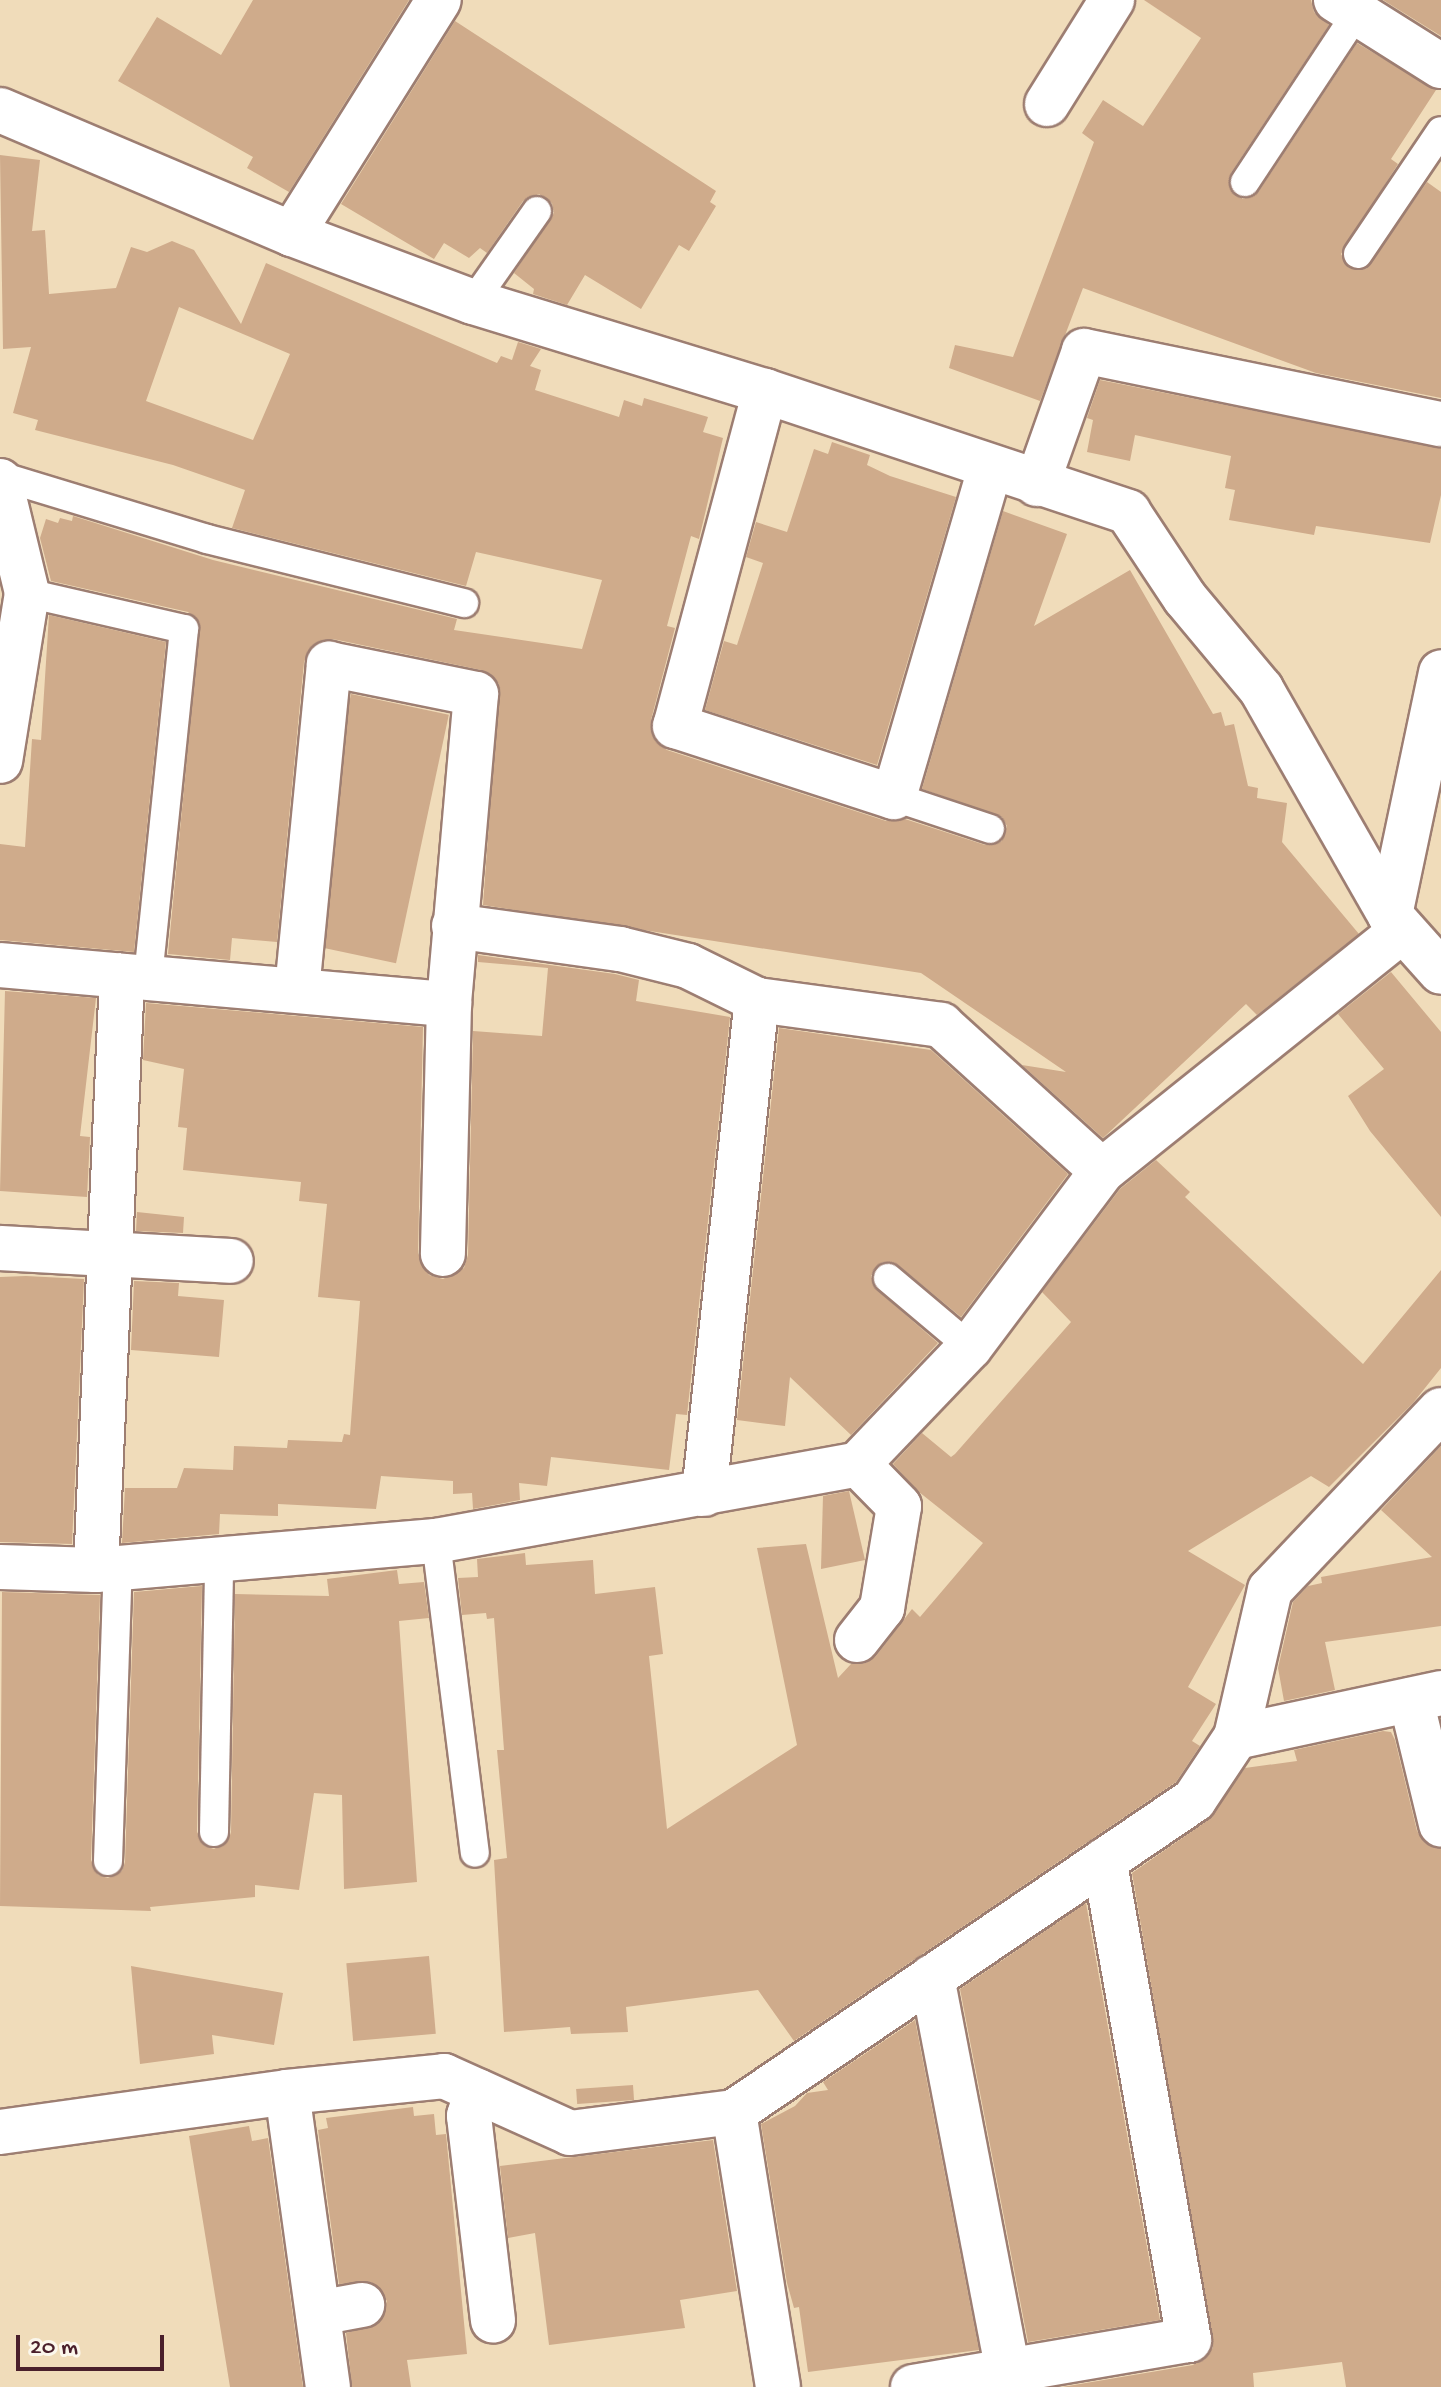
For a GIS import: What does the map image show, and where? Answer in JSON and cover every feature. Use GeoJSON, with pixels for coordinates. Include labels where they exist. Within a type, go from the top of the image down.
{"type":"FeatureCollection","features":[{"type":"Feature","properties":{"kind":"street"},"geometry":{"type":"LineString","coordinates":[[292,234],[439,0]]}},
{"type":"Feature","properties":{"kind":"street"},"geometry":{"type":"LineString","coordinates":[[1047,104],[1112,0]]}},
{"type":"Feature","properties":{"kind":"street"},"geometry":{"type":"LineString","coordinates":[[1346,7],[1441,66]]}},
{"type":"Feature","properties":{"kind":"street"},"geometry":{"type":"LineString","coordinates":[[0,110],[292,234],[473,302],[765,391],[1128,512],[1185,598],[1261,689],[1396,923],[1441,972]]}},
{"type":"Feature","properties":{"kind":"street"},"geometry":{"type":"LineString","coordinates":[[1037,484],[1084,351],[1441,424]]}},
{"type":"Feature","properties":{"kind":"street"},"geometry":{"type":"LineString","coordinates":[[765,391],[675,726],[894,797],[990,468]]}},
{"type":"Feature","properties":{"kind":"street"},"geometry":{"type":"LineString","coordinates":[[0,479],[27,593],[0,761]]}},
{"type":"Feature","properties":{"kind":"street"},"geometry":{"type":"LineString","coordinates":[[297,990],[329,664],[476,694],[449,1004],[443,1254]]}},
{"type":"Feature","properties":{"kind":"street"},"geometry":{"type":"LineString","coordinates":[[0,1567],[107,1568],[436,1541],[858,1464],[970,1347],[1102,1171],[1396,923],[1441,672]]}},
{"type":"Feature","properties":{"kind":"street"},"geometry":{"type":"LineString","coordinates":[[454,926],[620,949],[688,966],[757,1000],[941,1025],[1102,1171]]}},
{"type":"Feature","properties":{"kind":"street"},"geometry":{"type":"LineString","coordinates":[[0,965],[449,1004]]}},
{"type":"Feature","properties":{"kind":"street"},"geometry":{"type":"LineString","coordinates":[[107,1568],[110,1255],[135,977]]}},
{"type":"Feature","properties":{"kind":"street"},"geometry":{"type":"LineString","coordinates":[[704,1494],[757,1000]]}},
{"type":"Feature","properties":{"kind":"street"},"geometry":{"type":"LineString","coordinates":[[0,1248],[231,1261]]}},
{"type":"Feature","properties":{"kind":"street"},"geometry":{"type":"LineString","coordinates":[[0,2132],[287,2092],[444,2076],[570,2133],[734,2112],[1194,1800],[1236,1737],[1270,1590],[1441,1410]]}},
{"type":"Feature","properties":{"kind":"street"},"geometry":{"type":"LineString","coordinates":[[857,1640],[882,1608],[899,1506],[858,1464]]}},
{"type":"Feature","properties":{"kind":"street"},"geometry":{"type":"LineString","coordinates":[[1236,1737],[1426,1696],[1441,1824]]}},
{"type":"Feature","properties":{"kind":"street"},"geometry":{"type":"LineString","coordinates":[[913,2387],[1189,2340],[1104,1860]]}},
{"type":"Feature","properties":{"kind":"street"},"geometry":{"type":"LineString","coordinates":[[932,1977],[1008,2371]]}},
{"type":"Feature","properties":{"kind":"street"},"geometry":{"type":"LineString","coordinates":[[477,2091],[469,2116],[493,2321]]}},
{"type":"Feature","properties":{"kind":"street"},"geometry":{"type":"LineString","coordinates":[[287,2092],[328,2387]]}},
{"type":"Feature","properties":{"kind":"street"},"geometry":{"type":"LineString","coordinates":[[734,2112],[778,2387]]}},
{"type":"Feature","properties":{"kind":"street"},"geometry":{"type":"LineString","coordinates":[[318,2313],[362,2305]]}},
{"type":"Feature","properties":{"kind":"lane"},"geometry":{"type":"LineString","coordinates":[[1245,182],[1346,7]]}},
{"type":"Feature","properties":{"kind":"lane"},"geometry":{"type":"LineString","coordinates":[[1358,254],[1441,131]]}},
{"type":"Feature","properties":{"kind":"lane"},"geometry":{"type":"LineString","coordinates":[[473,302],[537,211]]}},
{"type":"Feature","properties":{"kind":"lane"},"geometry":{"type":"LineString","coordinates":[[0,479],[207,539],[464,603]]}},
{"type":"Feature","properties":{"kind":"lane"},"geometry":{"type":"LineString","coordinates":[[27,593],[184,629],[135,977]]}},
{"type":"Feature","properties":{"kind":"lane"},"geometry":{"type":"LineString","coordinates":[[894,797],[990,829]]}},
{"type":"Feature","properties":{"kind":"lane"},"geometry":{"type":"LineString","coordinates":[[888,1278],[970,1347]]}},
{"type":"Feature","properties":{"kind":"lane"},"geometry":{"type":"LineString","coordinates":[[436,1541],[475,1853]]}},
{"type":"Feature","properties":{"kind":"lane"},"geometry":{"type":"LineString","coordinates":[[214,1832],[219,1560]]}},
{"type":"Feature","properties":{"kind":"lane"},"geometry":{"type":"LineString","coordinates":[[107,1568],[108,1861]]}},
{"type":"Feature","properties":{"kind":"building"},"geometry":{"type":"Polygon","coordinates":[[[253,0],[409,0],[289,192],[247,168],[253,157],[118,81],[157,17],[221,55],[253,0]]]}},
{"type":"Feature","properties":{"kind":"building"},"geometry":{"type":"Polygon","coordinates":[[[1144,0],[1311,0],[1314,12],[1329,25],[1231,173],[1230,189],[1243,199],[1259,191],[1357,43],[1436,90],[1391,159],[1398,164],[1341,254],[1349,268],[1366,269],[1427,182],[1441,192],[1441,398],[1316,373],[1083,288],[1040,401],[949,368],[955,345],[1013,357],[1094,142],[1082,133],[1103,100],[1143,126],[1201,38],[1144,0]]]}},
{"type":"Feature","properties":{"kind":"building"},"geometry":{"type":"Polygon","coordinates":[[[1383,0],[1441,0],[1441,36],[1383,0]]]}},
{"type":"Feature","properties":{"kind":"building"},"geometry":{"type":"Polygon","coordinates":[[[455,21],[716,191],[710,202],[716,206],[689,251],[679,245],[641,309],[585,275],[567,305],[533,294],[534,289],[514,273],[554,213],[552,203],[539,194],[523,201],[487,253],[480,248],[469,258],[444,243],[434,259],[341,204],[455,21]]]}},
{"type":"Feature","properties":{"kind":"building"},"geometry":{"type":"Polygon","coordinates":[[[0,155],[40,160],[32,231],[45,230],[49,294],[116,288],[131,247],[147,252],[172,241],[194,250],[241,324],[266,263],[497,363],[501,356],[512,360],[518,342],[541,349],[530,366],[541,370],[535,390],[619,417],[624,400],[642,406],[644,398],[708,417],[703,432],[723,438],[699,539],[691,536],[667,626],[675,628],[651,720],[656,742],[667,750],[886,821],[905,819],[985,845],[1001,842],[1007,826],[1002,817],[922,789],[1003,511],[1067,534],[1034,626],[1130,570],[1213,714],[1221,712],[1225,726],[1234,724],[1248,786],[1258,788],[1257,798],[1287,803],[1282,842],[1359,934],[1257,1015],[1246,1004],[1103,1138],[1022,1065],[1066,1072],[921,973],[483,905],[499,684],[481,670],[333,639],[310,648],[304,662],[277,942],[232,938],[230,960],[168,954],[200,623],[188,612],[51,581],[40,538],[46,519],[58,523],[60,518],[72,521],[73,516],[213,560],[457,619],[454,630],[582,649],[602,580],[476,552],[466,586],[232,528],[245,490],[173,465],[35,430],[38,420],[13,413],[31,347],[3,349],[0,155]],[[179,307],[146,401],[253,440],[290,354],[179,307]]]}},
{"type":"Feature","properties":{"kind":"building"},"geometry":{"type":"Polygon","coordinates":[[[1100,380],[1441,448],[1441,495],[1430,543],[1316,526],[1314,535],[1229,520],[1235,490],[1225,488],[1231,456],[1135,435],[1130,461],[1087,452],[1093,420],[1087,418],[1100,380]]]}},
{"type":"Feature","properties":{"kind":"building"},"geometry":{"type":"Polygon","coordinates":[[[832,442],[870,455],[867,465],[890,476],[956,497],[877,765],[705,710],[724,641],[737,645],[763,563],[746,557],[756,522],[787,532],[814,449],[828,454],[832,442]]]}},
{"type":"Feature","properties":{"kind":"building"},"geometry":{"type":"Polygon","coordinates":[[[49,615],[166,642],[134,952],[0,940],[0,844],[25,847],[32,739],[41,740],[49,615]]]}},
{"type":"Feature","properties":{"kind":"building"},"geometry":{"type":"Polygon","coordinates":[[[351,694],[449,715],[396,963],[298,942],[351,694]]]}},
{"type":"Feature","properties":{"kind":"building"},"geometry":{"type":"Polygon","coordinates":[[[478,955],[615,974],[639,980],[636,1001],[730,1017],[687,1415],[676,1414],[669,1470],[551,1457],[547,1486],[519,1483],[520,1500],[473,1509],[472,1493],[453,1494],[453,1481],[381,1476],[376,1509],[278,1504],[278,1516],[220,1514],[219,1534],[122,1543],[125,1488],[177,1488],[184,1468],[233,1470],[234,1446],[287,1448],[288,1440],[342,1442],[344,1434],[350,1435],[360,1301],[318,1297],[327,1204],[299,1201],[301,1182],[183,1170],[187,1128],[178,1127],[184,1069],[143,1060],[146,1003],[423,1027],[418,1253],[429,1275],[443,1279],[464,1268],[468,1255],[473,1031],[542,1036],[548,968],[478,962],[478,955]]]}},
{"type":"Feature","properties":{"kind":"building"},"geometry":{"type":"Polygon","coordinates":[[[1391,972],[1441,1032],[1441,1217],[1370,1131],[1348,1096],[1384,1069],[1338,1014],[1391,972]]]}},
{"type":"Feature","properties":{"kind":"building"},"geometry":{"type":"Polygon","coordinates":[[[5,991],[96,998],[80,1136],[90,1137],[87,1197],[0,1191],[5,991]]]}},
{"type":"Feature","properties":{"kind":"building"},"geometry":{"type":"Polygon","coordinates":[[[779,1028],[931,1050],[1068,1174],[961,1317],[898,1265],[883,1262],[875,1268],[871,1276],[877,1290],[938,1343],[851,1435],[790,1377],[785,1426],[737,1420],[779,1028]]]}},
{"type":"Feature","properties":{"kind":"building"},"geometry":{"type":"Polygon","coordinates":[[[1156,1160],[1190,1192],[1185,1197],[1363,1364],[1441,1270],[1441,1368],[1413,1403],[1329,1487],[1311,1476],[1188,1551],[1245,1585],[1188,1687],[1216,1704],[1192,1741],[1200,1746],[1176,1782],[794,2041],[758,1990],[626,2007],[628,2032],[571,2034],[570,2027],[504,2032],[494,1860],[507,1858],[497,1750],[504,1750],[494,1618],[487,1619],[486,1613],[462,1615],[458,1578],[478,1577],[477,1559],[525,1553],[526,1565],[593,1560],[595,1594],[655,1587],[663,1654],[649,1656],[667,1829],[797,1745],[757,1548],[806,1544],[838,1678],[851,1664],[866,1663],[876,1656],[912,1609],[920,1617],[983,1543],[919,1492],[893,1464],[922,1433],[951,1457],[955,1454],[1071,1322],[1042,1292],[1120,1189],[1156,1160]]]}},
{"type":"Feature","properties":{"kind":"building"},"geometry":{"type":"Polygon","coordinates":[[[137,1212],[184,1217],[183,1233],[136,1231],[137,1212]]]}},
{"type":"Feature","properties":{"kind":"building"},"geometry":{"type":"Polygon","coordinates":[[[0,1277],[84,1279],[72,1544],[0,1542],[0,1277]]]}},
{"type":"Feature","properties":{"kind":"building"},"geometry":{"type":"Polygon","coordinates":[[[134,1281],[179,1283],[178,1296],[224,1300],[219,1357],[131,1350],[134,1281]]]}},
{"type":"Feature","properties":{"kind":"building"},"geometry":{"type":"Polygon","coordinates":[[[1441,1446],[1441,1626],[1325,1642],[1335,1690],[1284,1701],[1278,1668],[1293,1602],[1308,1586],[1322,1583],[1321,1577],[1432,1557],[1381,1510],[1441,1446]]]}},
{"type":"Feature","properties":{"kind":"building"},"geometry":{"type":"Polygon","coordinates":[[[849,1491],[865,1560],[821,1569],[823,1496],[849,1491]]]}},
{"type":"Feature","properties":{"kind":"building"},"geometry":{"type":"Polygon","coordinates":[[[397,1570],[399,1584],[424,1582],[429,1618],[399,1621],[417,1882],[344,1889],[342,1795],[314,1793],[299,1890],[255,1885],[255,1897],[150,1907],[151,1911],[0,1906],[2,1592],[100,1595],[91,1860],[98,1875],[108,1878],[122,1871],[125,1862],[134,1592],[202,1586],[197,1832],[205,1846],[214,1849],[228,1841],[231,1832],[235,1594],[329,1596],[327,1579],[397,1570]]]}},
{"type":"Feature","properties":{"kind":"building"},"geometry":{"type":"Polygon","coordinates":[[[1383,1731],[1391,1732],[1395,1740],[1417,1831],[1424,1842],[1441,1848],[1441,2387],[1346,2387],[1342,2362],[1253,2373],[1254,2387],[1062,2387],[1193,2365],[1213,2348],[1132,1873],[1208,1820],[1245,1768],[1297,1761],[1294,1750],[1383,1731]]]}},
{"type":"Feature","properties":{"kind":"building"},"geometry":{"type":"Polygon","coordinates":[[[1086,1903],[1160,2320],[1028,2342],[960,1989],[1086,1903]]]}},
{"type":"Feature","properties":{"kind":"building"},"geometry":{"type":"Polygon","coordinates":[[[429,1956],[436,2034],[353,2041],[346,1963],[429,1956]]]}},
{"type":"Feature","properties":{"kind":"building"},"geometry":{"type":"Polygon","coordinates":[[[131,1966],[283,1993],[274,2045],[212,2035],[214,2054],[140,2064],[131,1966]]]}},
{"type":"Feature","properties":{"kind":"building"},"geometry":{"type":"Polygon","coordinates":[[[915,2020],[979,2350],[808,2372],[799,2307],[794,2308],[787,2283],[761,2124],[795,2106],[807,2093],[828,2090],[823,2082],[915,2020]]]}},
{"type":"Feature","properties":{"kind":"building"},"geometry":{"type":"Polygon","coordinates":[[[633,2085],[634,2100],[577,2104],[576,2089],[633,2085]]]}},
{"type":"Feature","properties":{"kind":"building"},"geometry":{"type":"Polygon","coordinates":[[[413,2107],[414,2116],[434,2114],[436,2135],[446,2134],[467,2354],[407,2360],[411,2387],[352,2387],[346,2333],[378,2324],[387,2301],[371,2282],[339,2284],[318,2130],[328,2128],[326,2118],[413,2107]]]}},
{"type":"Feature","properties":{"kind":"building"},"geometry":{"type":"Polygon","coordinates":[[[249,2126],[252,2141],[268,2138],[303,2387],[230,2387],[189,2136],[249,2126]]]}},
{"type":"Feature","properties":{"kind":"building"},"geometry":{"type":"Polygon","coordinates":[[[713,2140],[737,2291],[680,2300],[685,2328],[549,2345],[535,2233],[508,2238],[500,2166],[713,2140]]]}}]}
